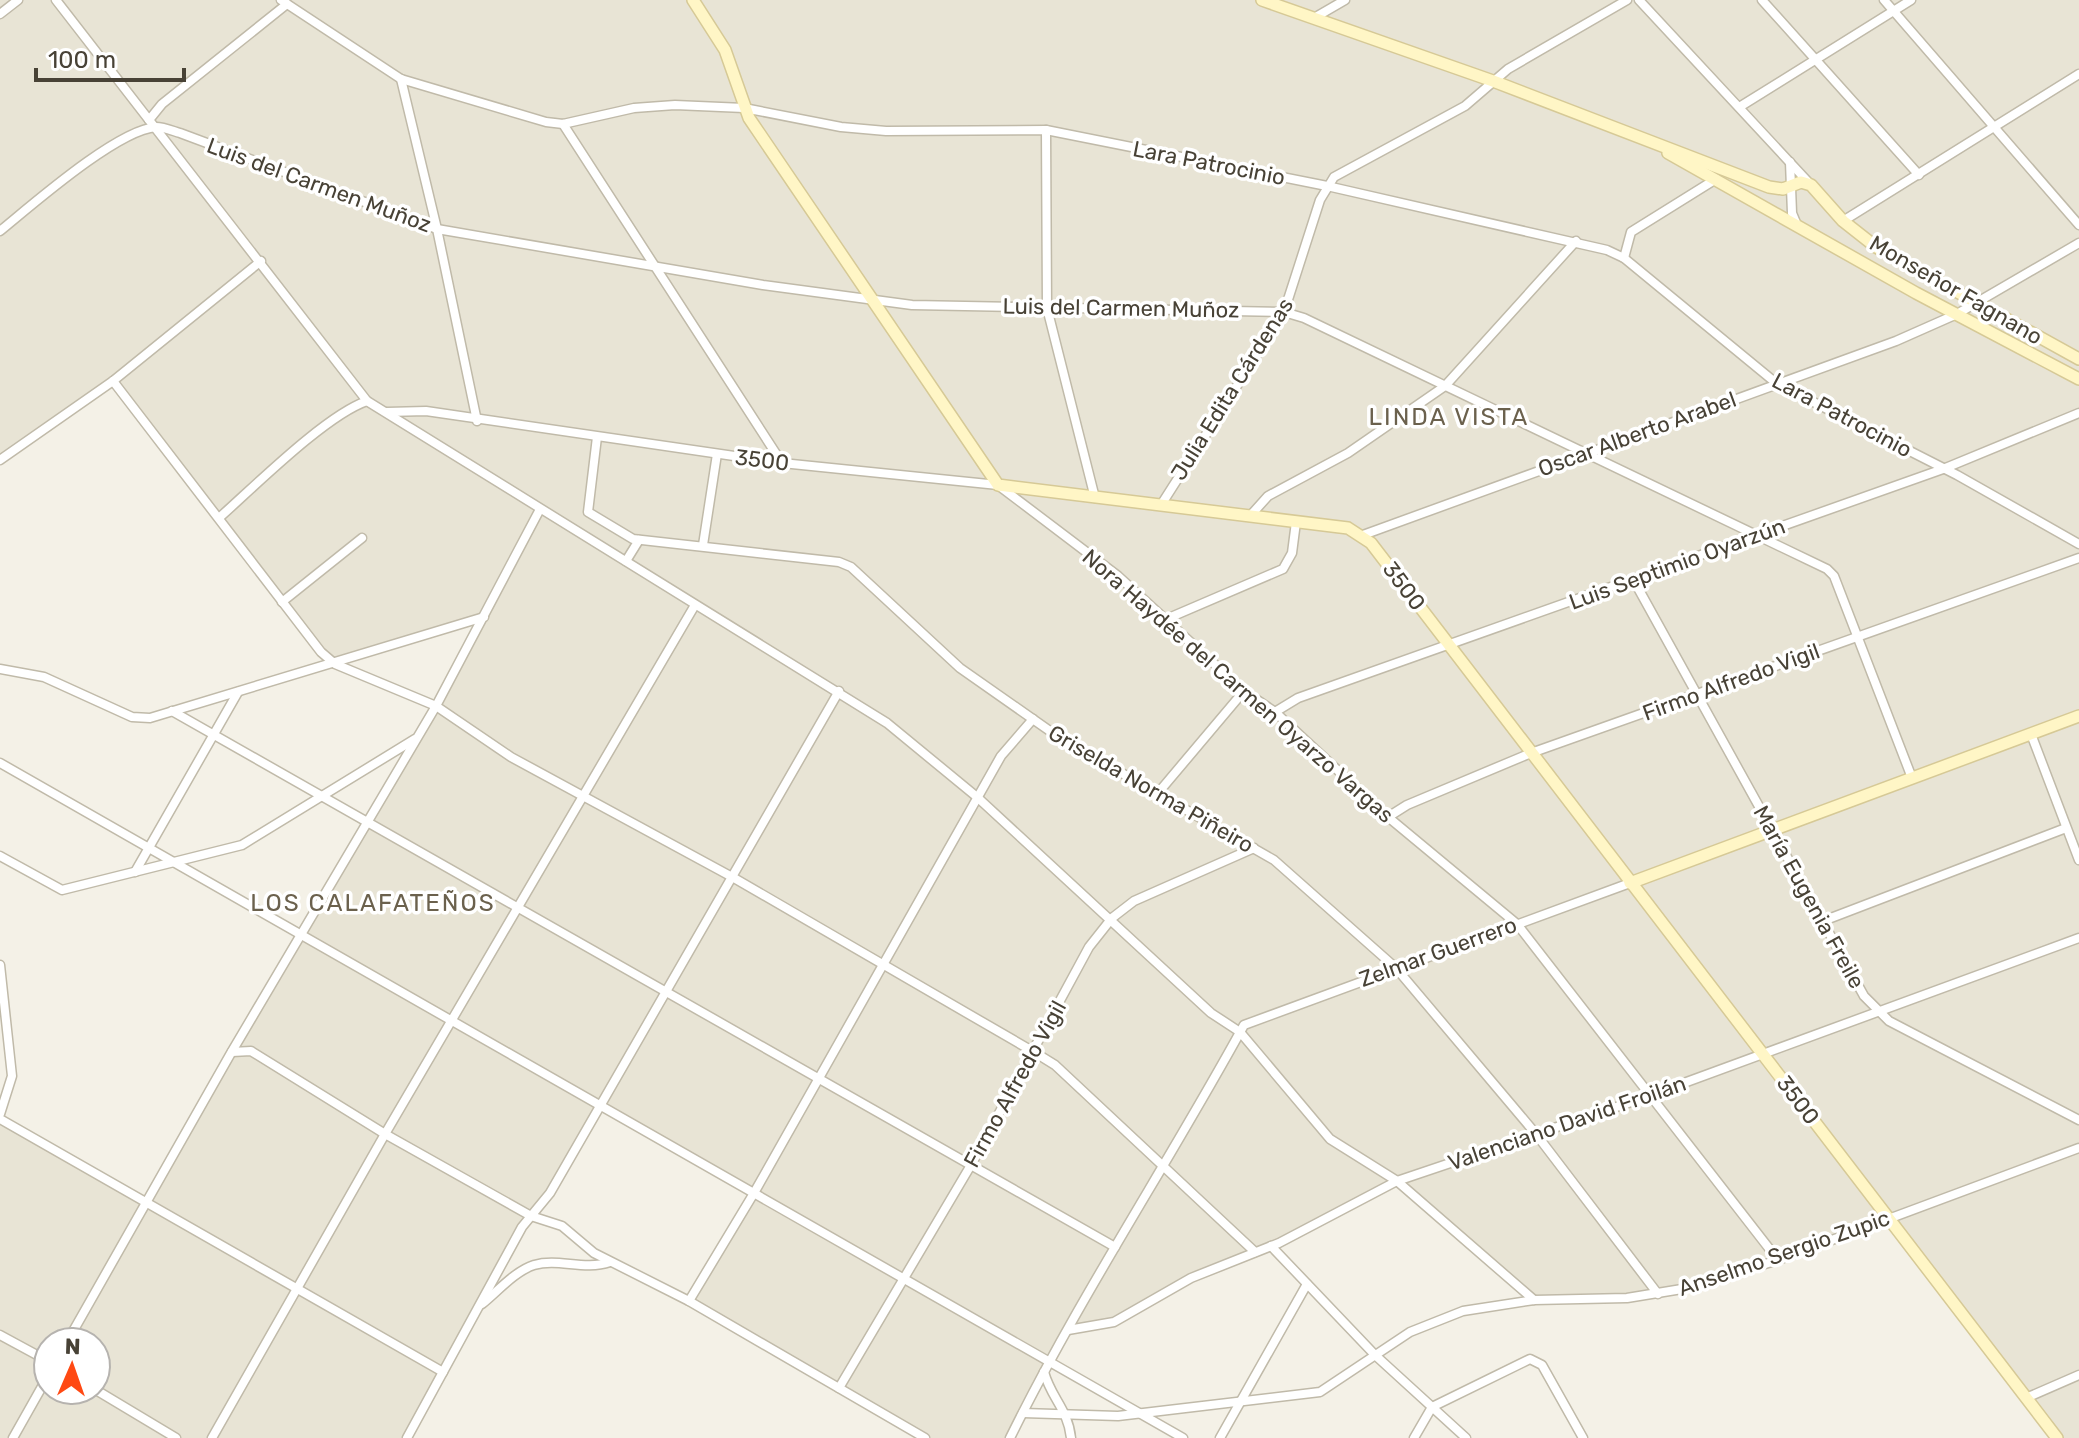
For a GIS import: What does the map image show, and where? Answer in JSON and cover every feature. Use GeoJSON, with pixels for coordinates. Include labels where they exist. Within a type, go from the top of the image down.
{"type":"FeatureCollection","features":[{"type":"Feature","properties":{"kind":"street"},"geometry":{"type":"LineString","coordinates":[[0,14],[18,0]]}},
{"type":"Feature","properties":{"kind":"street"},"geometry":{"type":"LineString","coordinates":[[56,0],[367,401],[354,405],[292,453],[220,517]]}},
{"type":"Feature","properties":{"kind":"street","name":"Nora Haydée del Carmen Oyarzo Vargas"},"geometry":{"type":"LineString","coordinates":[[693,0],[725,50],[744,108],[870,300],[998,485],[1118,576],[1244,691],[1275,712],[1388,817],[1517,924],[1647,1096],[1778,1260]]}},
{"type":"Feature","properties":{"kind":"street","name":"Monseñor Fagnano"},"geometry":{"type":"LineString","coordinates":[[1262,0],[1493,81],[1769,187],[1791,187],[1801,182],[1811,185],[1843,221],[1876,247],[2079,359]]}},
{"type":"Feature","properties":{"kind":"street"},"geometry":{"type":"LineString","coordinates":[[1314,18],[1345,0]]}},
{"type":"Feature","properties":{"kind":"street"},"geometry":{"type":"LineString","coordinates":[[1327,186],[1334,177],[1465,106],[1493,81],[1627,0]]}},
{"type":"Feature","properties":{"kind":"street"},"geometry":{"type":"LineString","coordinates":[[1639,0],[1741,106],[1811,185]]}},
{"type":"Feature","properties":{"kind":"street"},"geometry":{"type":"LineString","coordinates":[[1762,0],[1919,175]]}},
{"type":"Feature","properties":{"kind":"street"},"geometry":{"type":"LineString","coordinates":[[1884,0],[2079,225]]}},
{"type":"Feature","properties":{"kind":"street"},"geometry":{"type":"LineString","coordinates":[[1741,106],[1911,0]]}},
{"type":"Feature","properties":{"kind":"street"},"geometry":{"type":"LineString","coordinates":[[0,231],[80,168],[152,124],[162,104],[284,2]]}},
{"type":"Feature","properties":{"kind":"street","name":"Lara Patrocinio"},"geometry":{"type":"LineString","coordinates":[[284,2],[401,79],[546,122],[563,124],[656,105],[744,108],[841,127],[886,131],[1046,130],[1327,186],[1576,241],[1624,258],[1776,383],[1943,469],[2079,544]]}},
{"type":"Feature","properties":{"kind":"street"},"geometry":{"type":"LineString","coordinates":[[1843,221],[2079,74]]}},
{"type":"Feature","properties":{"kind":"street"},"geometry":{"type":"LineString","coordinates":[[401,79],[437,229],[477,421]]}},
{"type":"Feature","properties":{"kind":"street","name":"Luis del Carmen Muñoz"},"geometry":{"type":"LineString","coordinates":[[152,124],[437,229],[912,305],[1284,312],[1304,318],[1583,453],[1760,534],[1827,569],[1834,576],[1912,778]]}},
{"type":"Feature","properties":{"kind":"street"},"geometry":{"type":"LineString","coordinates":[[563,124],[782,463]]}},
{"type":"Feature","properties":{"kind":"street"},"geometry":{"type":"LineString","coordinates":[[1046,130],[1047,308],[1095,498]]}},
{"type":"Feature","properties":{"kind":"street","name":"Monseñor Fagnano"},"geometry":{"type":"LineString","coordinates":[[1625,130],[2079,379]]}},
{"type":"Feature","properties":{"kind":"street"},"geometry":{"type":"LineString","coordinates":[[1790,161],[1792,213],[1797,225]]}},
{"type":"Feature","properties":{"kind":"street"},"geometry":{"type":"LineString","coordinates":[[1624,258],[1631,232],[1716,179]]}},
{"type":"Feature","properties":{"kind":"street","name":"Julia Edita Cárdenas"},"geometry":{"type":"LineString","coordinates":[[1161,505],[1284,312],[1327,186]]}},
{"type":"Feature","properties":{"kind":"street"},"geometry":{"type":"LineString","coordinates":[[1250,516],[1268,496],[1348,453],[1445,386],[1576,241]]}},
{"type":"Feature","properties":{"kind":"street","name":"Oscar Alberto Arabel"},"geometry":{"type":"LineString","coordinates":[[1363,535],[1896,341],[1957,314],[2079,243]]}},
{"type":"Feature","properties":{"kind":"street"},"geometry":{"type":"LineString","coordinates":[[0,460],[113,381],[261,261]]}},
{"type":"Feature","properties":{"kind":"street"},"geometry":{"type":"LineString","coordinates":[[113,381],[321,652],[335,664],[436,706],[511,757],[734,878],[1055,1065],[1255,1252]]}},
{"type":"Feature","properties":{"kind":"street","name":"3500"},"geometry":{"type":"LineString","coordinates":[[367,401],[387,412],[417,410],[782,463],[998,485],[1348,528],[1363,535],[2057,1438]]}},
{"type":"Feature","properties":{"kind":"street"},"geometry":{"type":"LineString","coordinates":[[387,412],[539,511],[626,561],[887,723],[977,797],[1112,918],[1211,1013],[1240,1032],[1323,1132],[1397,1181],[1534,1300]]}},
{"type":"Feature","properties":{"kind":"street","name":"Luis Septimio Oyarzún"},"geometry":{"type":"LineString","coordinates":[[1275,712],[1298,698],[1943,469],[2079,413]]}},
{"type":"Feature","properties":{"kind":"street","name":"Griselda Norma Piñeiro"},"geometry":{"type":"LineString","coordinates":[[597,437],[588,512],[594,518],[639,540],[839,562],[851,567],[945,656],[1033,719],[1274,860],[1396,968],[1536,1134],[1658,1294]]}},
{"type":"Feature","properties":{"kind":"street"},"geometry":{"type":"LineString","coordinates":[[703,545],[717,454]]}},
{"type":"Feature","properties":{"kind":"street"},"geometry":{"type":"LineString","coordinates":[[76,1326],[231,1053],[436,706],[539,511]]}},
{"type":"Feature","properties":{"kind":"street"},"geometry":{"type":"LineString","coordinates":[[1164,620],[1283,569],[1292,553],[1296,522]]}},
{"type":"Feature","properties":{"kind":"street"},"geometry":{"type":"LineString","coordinates":[[282,602],[362,538]]}},
{"type":"Feature","properties":{"kind":"street"},"geometry":{"type":"LineString","coordinates":[[626,561],[639,540]]}},
{"type":"Feature","properties":{"kind":"street","name":"Firmo Alfredo Vigil"},"geometry":{"type":"LineString","coordinates":[[1388,817],[1407,805],[1531,753],[2079,558]]}},
{"type":"Feature","properties":{"kind":"street","name":"María Eugenia Freile"},"geometry":{"type":"LineString","coordinates":[[1633,579],[1864,996],[1878,1012],[2079,1120]]}},
{"type":"Feature","properties":{"kind":"street"},"geometry":{"type":"LineString","coordinates":[[212,1438],[385,1134],[695,605]]}},
{"type":"Feature","properties":{"kind":"street"},"geometry":{"type":"LineString","coordinates":[[0,669],[44,677],[132,717],[150,718],[484,617]]}},
{"type":"Feature","properties":{"kind":"street"},"geometry":{"type":"LineString","coordinates":[[407,1438],[478,1307],[531,1216],[550,1193],[839,691]]}},
{"type":"Feature","properties":{"kind":"street"},"geometry":{"type":"LineString","coordinates":[[1158,793],[1244,691]]}},
{"type":"Feature","properties":{"kind":"street"},"geometry":{"type":"LineString","coordinates":[[135,872],[238,692]]}},
{"type":"Feature","properties":{"kind":"street"},"geometry":{"type":"LineString","coordinates":[[172,711],[1115,1247]]}},
{"type":"Feature","properties":{"kind":"street","name":"Zelmar Guerrero"},"geometry":{"type":"LineString","coordinates":[[1240,1032],[1253,1020],[2079,716]]}},
{"type":"Feature","properties":{"kind":"street"},"geometry":{"type":"LineString","coordinates":[[689,1301],[754,1193],[977,797],[1012,740],[1033,719]]}},
{"type":"Feature","properties":{"kind":"street"},"geometry":{"type":"LineString","coordinates":[[2031,734],[2079,860]]}},
{"type":"Feature","properties":{"kind":"street"},"geometry":{"type":"LineString","coordinates":[[0,856],[62,890],[242,845],[417,738]]}},
{"type":"Feature","properties":{"kind":"street"},"geometry":{"type":"LineString","coordinates":[[0,763],[598,1107],[905,1277],[1046,1367],[1183,1438]]}},
{"type":"Feature","properties":{"kind":"street"},"geometry":{"type":"LineString","coordinates":[[1823,921],[2066,828]]}},
{"type":"Feature","properties":{"kind":"street","name":"Firmo Alfredo Vigil"},"geometry":{"type":"LineString","coordinates":[[839,1388],[971,1165],[1089,947],[1112,918],[1134,901],[1254,848]]}},
{"type":"Feature","properties":{"kind":"street","name":"Valenciano David Froilán"},"geometry":{"type":"LineString","coordinates":[[1068,1330],[1114,1322],[1191,1278],[1271,1246],[1397,1181],[1647,1096],[2079,938]]}},
{"type":"Feature","properties":{"kind":"street"},"geometry":{"type":"LineString","coordinates":[[0,965],[12,1076],[0,1116],[145,1204],[443,1372]]}},
{"type":"Feature","properties":{"kind":"street"},"geometry":{"type":"LineString","coordinates":[[1010,1438],[1046,1367],[1162,1165],[1231,1054],[1240,1032]]}},
{"type":"Feature","properties":{"kind":"street"},"geometry":{"type":"LineString","coordinates":[[231,1053],[251,1051],[385,1134],[531,1216],[571,1232],[594,1253],[689,1301],[925,1438]]}},
{"type":"Feature","properties":{"kind":"street","name":"Anselmo Sergio Zupic"},"geometry":{"type":"LineString","coordinates":[[1023,1413],[1139,1413],[1320,1392],[1410,1332],[1463,1311],[1534,1300],[1658,1294],[1778,1260],[2079,1148]]}},
{"type":"Feature","properties":{"kind":"street"},"geometry":{"type":"LineString","coordinates":[[1271,1246],[1375,1355],[1466,1438]]}},
{"type":"Feature","properties":{"kind":"street"},"geometry":{"type":"LineString","coordinates":[[478,1307],[526,1268],[537,1264],[589,1267],[610,1262]]}},
{"type":"Feature","properties":{"kind":"street"},"geometry":{"type":"LineString","coordinates":[[1220,1438],[1307,1284]]}},
{"type":"Feature","properties":{"kind":"street"},"geometry":{"type":"LineString","coordinates":[[0,1335],[32,1352]]}},
{"type":"Feature","properties":{"kind":"street"},"geometry":{"type":"LineString","coordinates":[[1414,1438],[1432,1407],[1536,1359],[1583,1438]]}},
{"type":"Feature","properties":{"kind":"street"},"geometry":{"type":"LineString","coordinates":[[1046,1367],[1048,1388],[1067,1413],[1071,1438]]}},
{"type":"Feature","properties":{"kind":"street"},"geometry":{"type":"LineString","coordinates":[[2026,1398],[2079,1375]]}},
{"type":"Feature","properties":{"kind":"street"},"geometry":{"type":"LineString","coordinates":[[112,1400],[176,1438]]}},
{"type":"Feature","properties":{"kind":"street"},"geometry":{"type":"LineString","coordinates":[[13,1438],[32,1404]]}},
{"type":"Feature","properties":{"kind":"shaded area"},"geometry":{"type":"Polygon","coordinates":[[[0,0],[2079,0],[2079,1438],[2057,1438],[1888,1219],[1778,1260],[1658,1294],[1534,1300],[1397,1181],[1329,1217],[1217,1265],[1114,1322],[1068,1330],[1010,1438],[925,1438],[689,1301],[754,1193],[599,1107],[550,1193],[522,1228],[407,1438],[0,1438],[0,1119],[145,1204],[484,618],[335,664],[113,381],[0,460],[0,0]]]}},
{"type":"Feature","properties":{"kind":"district","name":"LINDA VISTA"},"geometry":{"type":"Point","coordinates":[1449,417]}},
{"type":"Feature","properties":{"kind":"district","name":"LOS CALAFATEÑOS"},"geometry":{"type":"Point","coordinates":[373,903]}}]}
